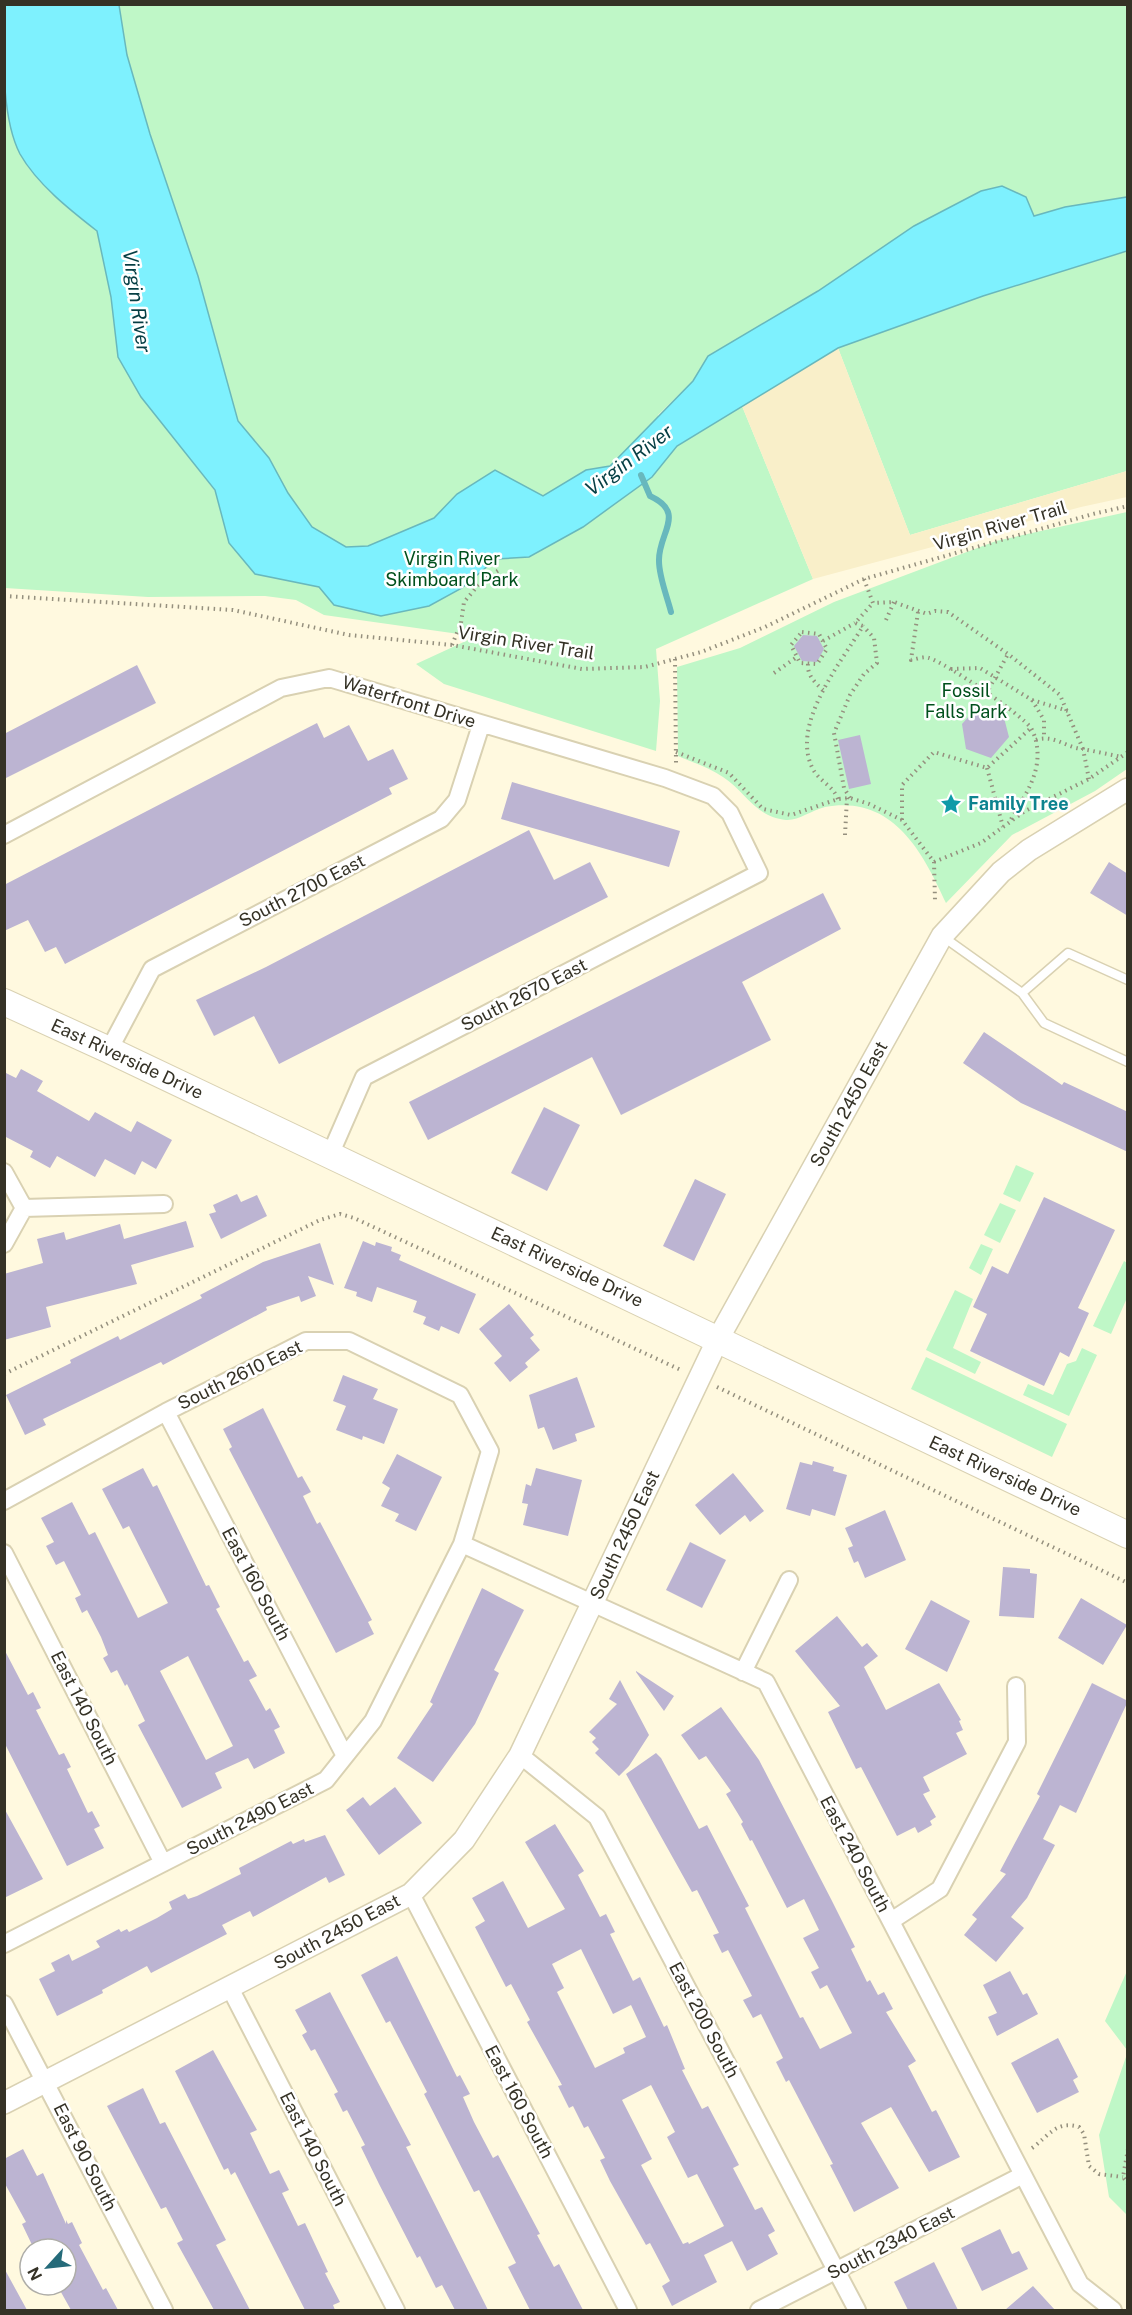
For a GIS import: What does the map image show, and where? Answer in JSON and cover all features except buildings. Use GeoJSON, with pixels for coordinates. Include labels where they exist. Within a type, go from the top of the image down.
{"type":"FeatureCollection","features":[{"type":"Feature","properties":{"kind":"main road","name":"East Riverside Drive"},"geometry":{"type":"LineString","coordinates":[[4,1002],[1128,1535]]}},
{"type":"Feature","properties":{"kind":"street","name":"Waterfront Drive"},"geometry":{"type":"LineString","coordinates":[[4,835],[281,688],[329,678],[676,782],[713,796],[730,813],[759,873]]}},
{"type":"Feature","properties":{"kind":"street","name":"South 2700 East"},"geometry":{"type":"LineString","coordinates":[[109,1050],[152,969],[441,819],[457,800],[481,725]]}},
{"type":"Feature","properties":{"kind":"street","name":"South 2450 East"},"geometry":{"type":"LineString","coordinates":[[4,2103],[411,1894],[464,1840],[520,1755],[718,1339],[942,936],[1001,872],[1029,850],[1096,811],[1128,789]]}},
{"type":"Feature","properties":{"kind":"street","name":"South 2670 East"},"geometry":{"type":"LineString","coordinates":[[330,1155],[364,1077],[759,873]]}},
{"type":"Feature","properties":{"kind":"street"},"geometry":{"type":"LineString","coordinates":[[4,1172],[24,1208]]}},
{"type":"Feature","properties":{"kind":"street"},"geometry":{"type":"LineString","coordinates":[[24,1208],[164,1204]]}},
{"type":"Feature","properties":{"kind":"street"},"geometry":{"type":"LineString","coordinates":[[4,1244],[24,1208]]}},
{"type":"Feature","properties":{"kind":"street","name":"South 2610 East"},"geometry":{"type":"LineString","coordinates":[[4,1501],[166,1412],[306,1341],[349,1341],[460,1395],[490,1451]]}},
{"type":"Feature","properties":{"kind":"street","name":"East 160 South"},"geometry":{"type":"LineString","coordinates":[[166,1412],[345,1756]]}},
{"type":"Feature","properties":{"kind":"street","name":"South 2490 East"},"geometry":{"type":"LineString","coordinates":[[4,1944],[326,1780],[373,1721],[462,1544],[490,1451]]}},
{"type":"Feature","properties":{"kind":"street","name":"East 240 South"},"geometry":{"type":"LineString","coordinates":[[462,1544],[765,1682],[1080,2284],[1113,2310]]}},
{"type":"Feature","properties":{"kind":"street","name":"East 140 South"},"geometry":{"type":"LineString","coordinates":[[4,1553],[163,1863]]}},
{"type":"Feature","properties":{"kind":"street"},"geometry":{"type":"LineString","coordinates":[[743,1672],[789,1580]]}},
{"type":"Feature","properties":{"kind":"street"},"geometry":{"type":"LineString","coordinates":[[891,1921],[940,1889],[1017,1742],[1016,1686]]}},
{"type":"Feature","properties":{"kind":"street","name":"East 200 South"},"geometry":{"type":"LineString","coordinates":[[520,1755],[597,1817],[857,2310]]}},
{"type":"Feature","properties":{"kind":"street","name":"East 160 South"},"geometry":{"type":"LineString","coordinates":[[411,1894],[628,2310]]}},
{"type":"Feature","properties":{"kind":"street","name":"East 140 South"},"geometry":{"type":"LineString","coordinates":[[230,1988],[396,2310]]}},
{"type":"Feature","properties":{"kind":"street","name":"East 90 South"},"geometry":{"type":"LineString","coordinates":[[4,2004],[164,2310]]}},
{"type":"Feature","properties":{"kind":"street","name":"South 2340 East"},"geometry":{"type":"LineString","coordinates":[[759,2310],[1023,2175]]}},
{"type":"Feature","properties":{"kind":"lane"},"geometry":{"type":"LineString","coordinates":[[942,936],[1022,993],[1044,1023],[1128,1062]]}},
{"type":"Feature","properties":{"kind":"lane"},"geometry":{"type":"LineString","coordinates":[[1022,993],[1068,953],[1128,980]]}},
{"type":"Feature","properties":{"kind":"path","name":"Virgin River Trail"},"geometry":{"type":"LineString","coordinates":[[4,596],[233,610],[349,635],[452,645],[582,669],[645,667],[701,652],[765,627],[864,579],[1128,506]]}},
{"type":"Feature","properties":{"kind":"path"},"geometry":{"type":"LineString","coordinates":[[452,645],[461,623],[464,602],[481,582],[499,570]]}},
{"type":"Feature","properties":{"kind":"path"},"geometry":{"type":"LineString","coordinates":[[864,579],[873,603]]}},
{"type":"Feature","properties":{"kind":"path"},"geometry":{"type":"LineString","coordinates":[[886,620],[894,602]]}},
{"type":"Feature","properties":{"kind":"path"},"geometry":{"type":"LineString","coordinates":[[823,641],[855,623],[873,603],[894,602],[918,612],[948,612],[1008,654],[1060,695],[1083,749],[1089,778]]}},
{"type":"Feature","properties":{"kind":"path"},"geometry":{"type":"LineString","coordinates":[[918,612],[911,660],[928,657],[951,669],[1017,714],[1031,728],[1036,740],[1038,763],[1034,780],[1010,821]]}},
{"type":"Feature","properties":{"kind":"path"},"geometry":{"type":"LineString","coordinates":[[845,836],[849,799],[844,788],[834,733],[850,695],[864,674],[877,663],[874,638],[863,626],[855,623]]}},
{"type":"Feature","properties":{"kind":"path"},"geometry":{"type":"LineString","coordinates":[[837,799],[834,790],[814,771],[809,755],[809,720],[823,690],[863,626]]}},
{"type":"Feature","properties":{"kind":"path"},"geometry":{"type":"LineString","coordinates":[[802,632],[819,634],[823,641],[827,649],[817,664],[800,663],[791,645],[802,632]]}},
{"type":"Feature","properties":{"kind":"path"},"geometry":{"type":"LineString","coordinates":[[986,694],[1008,654]]}},
{"type":"Feature","properties":{"kind":"path"},"geometry":{"type":"LineString","coordinates":[[774,673],[797,657]]}},
{"type":"Feature","properties":{"kind":"path"},"geometry":{"type":"LineString","coordinates":[[675,659],[676,782]]}},
{"type":"Feature","properties":{"kind":"path"},"geometry":{"type":"LineString","coordinates":[[807,664],[807,670],[823,690]]}},
{"type":"Feature","properties":{"kind":"path"},"geometry":{"type":"LineString","coordinates":[[951,669],[980,668],[1032,700],[1068,711]]}},
{"type":"Feature","properties":{"kind":"path"},"geometry":{"type":"LineString","coordinates":[[1032,700],[1044,720],[1044,737]]}},
{"type":"Feature","properties":{"kind":"path"},"geometry":{"type":"LineString","coordinates":[[987,768],[1031,728]]}},
{"type":"Feature","properties":{"kind":"path"},"geometry":{"type":"LineString","coordinates":[[1036,740],[1044,737],[1057,740],[1072,748],[1122,757]]}},
{"type":"Feature","properties":{"kind":"path"},"geometry":{"type":"LineString","coordinates":[[676,752],[729,773],[763,809],[790,815],[837,799],[849,799],[868,804],[902,820],[934,862],[934,900]]}},
{"type":"Feature","properties":{"kind":"path"},"geometry":{"type":"LineString","coordinates":[[902,820],[902,785],[934,752],[987,768]]}},
{"type":"Feature","properties":{"kind":"path"},"geometry":{"type":"LineString","coordinates":[[934,862],[981,843],[1010,821],[1089,778],[1128,752]]}},
{"type":"Feature","properties":{"kind":"path"},"geometry":{"type":"LineString","coordinates":[[987,768],[1003,827]]}},
{"type":"Feature","properties":{"kind":"path"},"geometry":{"type":"LineString","coordinates":[[4,1374],[320,1220],[340,1214],[354,1218],[667,1363]]}},
{"type":"Feature","properties":{"kind":"path"},"geometry":{"type":"LineString","coordinates":[[727,1391],[1128,1583]]}},
{"type":"Feature","properties":{"kind":"path"},"geometry":{"type":"LineString","coordinates":[[1032,2148],[1049,2132],[1061,2125],[1079,2127],[1084,2134],[1089,2166],[1099,2174],[1123,2177]]}},
{"type":"Feature","properties":{"kind":"path"},"geometry":{"type":"LineString","coordinates":[[1128,2149],[1123,2177],[1128,2184]]}},
{"type":"Feature","properties":{"kind":"green space","name":"Virgin River Skimboard Park"},"geometry":{"type":"Polygon","coordinates":[[[119,5],[1127,5],[1127,197],[1065,207],[1034,216],[1026,197],[1002,186],[981,191],[914,226],[818,291],[708,356],[693,381],[658,415],[652,477],[677,446],[742,406],[813,579],[656,649],[660,701],[656,751],[444,684],[416,664],[468,640],[469,633],[466,635],[324,615],[296,600],[265,596],[148,597],[5,588],[4,97],[14,138],[25,162],[54,195],[97,231],[111,297],[118,357],[166,428],[215,491],[289,495],[269,458],[238,421],[198,276],[150,134],[127,55],[119,5]]]}},
{"type":"Feature","properties":{"kind":"green space"},"geometry":{"type":"Polygon","coordinates":[[[1127,251],[1127,471],[910,535],[838,348],[983,296],[1127,251]]]}},
{"type":"Feature","properties":{"kind":"green space","name":"Fossil Falls Park"},"geometry":{"type":"Polygon","coordinates":[[[1127,512],[1127,769],[1095,791],[1012,835],[946,903],[927,864],[902,831],[887,818],[869,810],[849,806],[825,807],[791,820],[775,818],[759,809],[718,774],[678,756],[677,667],[740,648],[834,602],[996,541],[1127,512]]]}},
{"type":"Feature","properties":{"kind":"green space"},"geometry":{"type":"Polygon","coordinates":[[[1016,1165],[1034,1173],[1020,1202],[1003,1194],[1016,1165]]]}},
{"type":"Feature","properties":{"kind":"green space"},"geometry":{"type":"Polygon","coordinates":[[[1000,1203],[1016,1210],[1000,1243],[984,1235],[1000,1203]]]}},
{"type":"Feature","properties":{"kind":"green space"},"geometry":{"type":"Polygon","coordinates":[[[981,1244],[993,1249],[981,1275],[969,1268],[981,1244]]]}},
{"type":"Feature","properties":{"kind":"green space"},"geometry":{"type":"Polygon","coordinates":[[[1124,1261],[1127,1263],[1127,1298],[1111,1334],[1093,1326],[1124,1261]]]}},
{"type":"Feature","properties":{"kind":"green space"},"geometry":{"type":"Polygon","coordinates":[[[955,1290],[973,1299],[953,1348],[981,1362],[975,1374],[926,1350],[955,1290]]]}},
{"type":"Feature","properties":{"kind":"green space"},"geometry":{"type":"Polygon","coordinates":[[[1082,1348],[1097,1355],[1069,1416],[1023,1395],[1028,1384],[1053,1395],[1067,1364],[1076,1361],[1082,1348]]]}},
{"type":"Feature","properties":{"kind":"green space"},"geometry":{"type":"Polygon","coordinates":[[[926,1357],[1067,1424],[1052,1457],[911,1389],[926,1357]]]}},
{"type":"Feature","properties":{"kind":"green space"},"geometry":{"type":"Polygon","coordinates":[[[1127,1971],[1127,2050],[1105,2021],[1127,1971]]]}},
{"type":"Feature","properties":{"kind":"green space"},"geometry":{"type":"Polygon","coordinates":[[[1127,2054],[1127,2215],[1109,2197],[1099,2135],[1127,2054]]]}},
{"type":"Feature","properties":{"kind":"sand"},"geometry":{"type":"Polygon","coordinates":[[[838,348],[910,535],[1127,471],[1127,497],[1081,507],[813,579],[742,406],[838,348]]]}},
{"type":"Feature","properties":{"kind":"water","name":"Virgin River"},"geometry":{"type":"Polygon","coordinates":[[[4,5],[119,5],[127,55],[150,134],[198,276],[238,421],[269,458],[288,493],[312,527],[346,547],[368,546],[434,518],[457,494],[495,470],[543,496],[586,470],[610,466],[693,381],[708,356],[818,291],[914,226],[981,191],[1002,186],[1026,197],[1034,216],[1065,207],[1127,197],[1127,251],[983,296],[838,348],[677,446],[652,477],[583,527],[529,557],[496,559],[462,588],[429,606],[381,616],[334,605],[319,587],[255,574],[229,543],[215,490],[141,397],[118,357],[111,297],[97,231],[35,176],[20,154],[9,120],[6,101],[4,5]]]}},
{"type":"Feature","properties":{"kind":"waterway","name":"Virgin River"},"geometry":{"type":"LineString","coordinates":[[641,475],[650,496],[667,509],[669,517],[660,551],[659,567],[671,612]]}},
{"type":"Feature","properties":{"kind":"place","name":"Family Tree"},"geometry":{"type":"Point","coordinates":[951,804]}}]}
